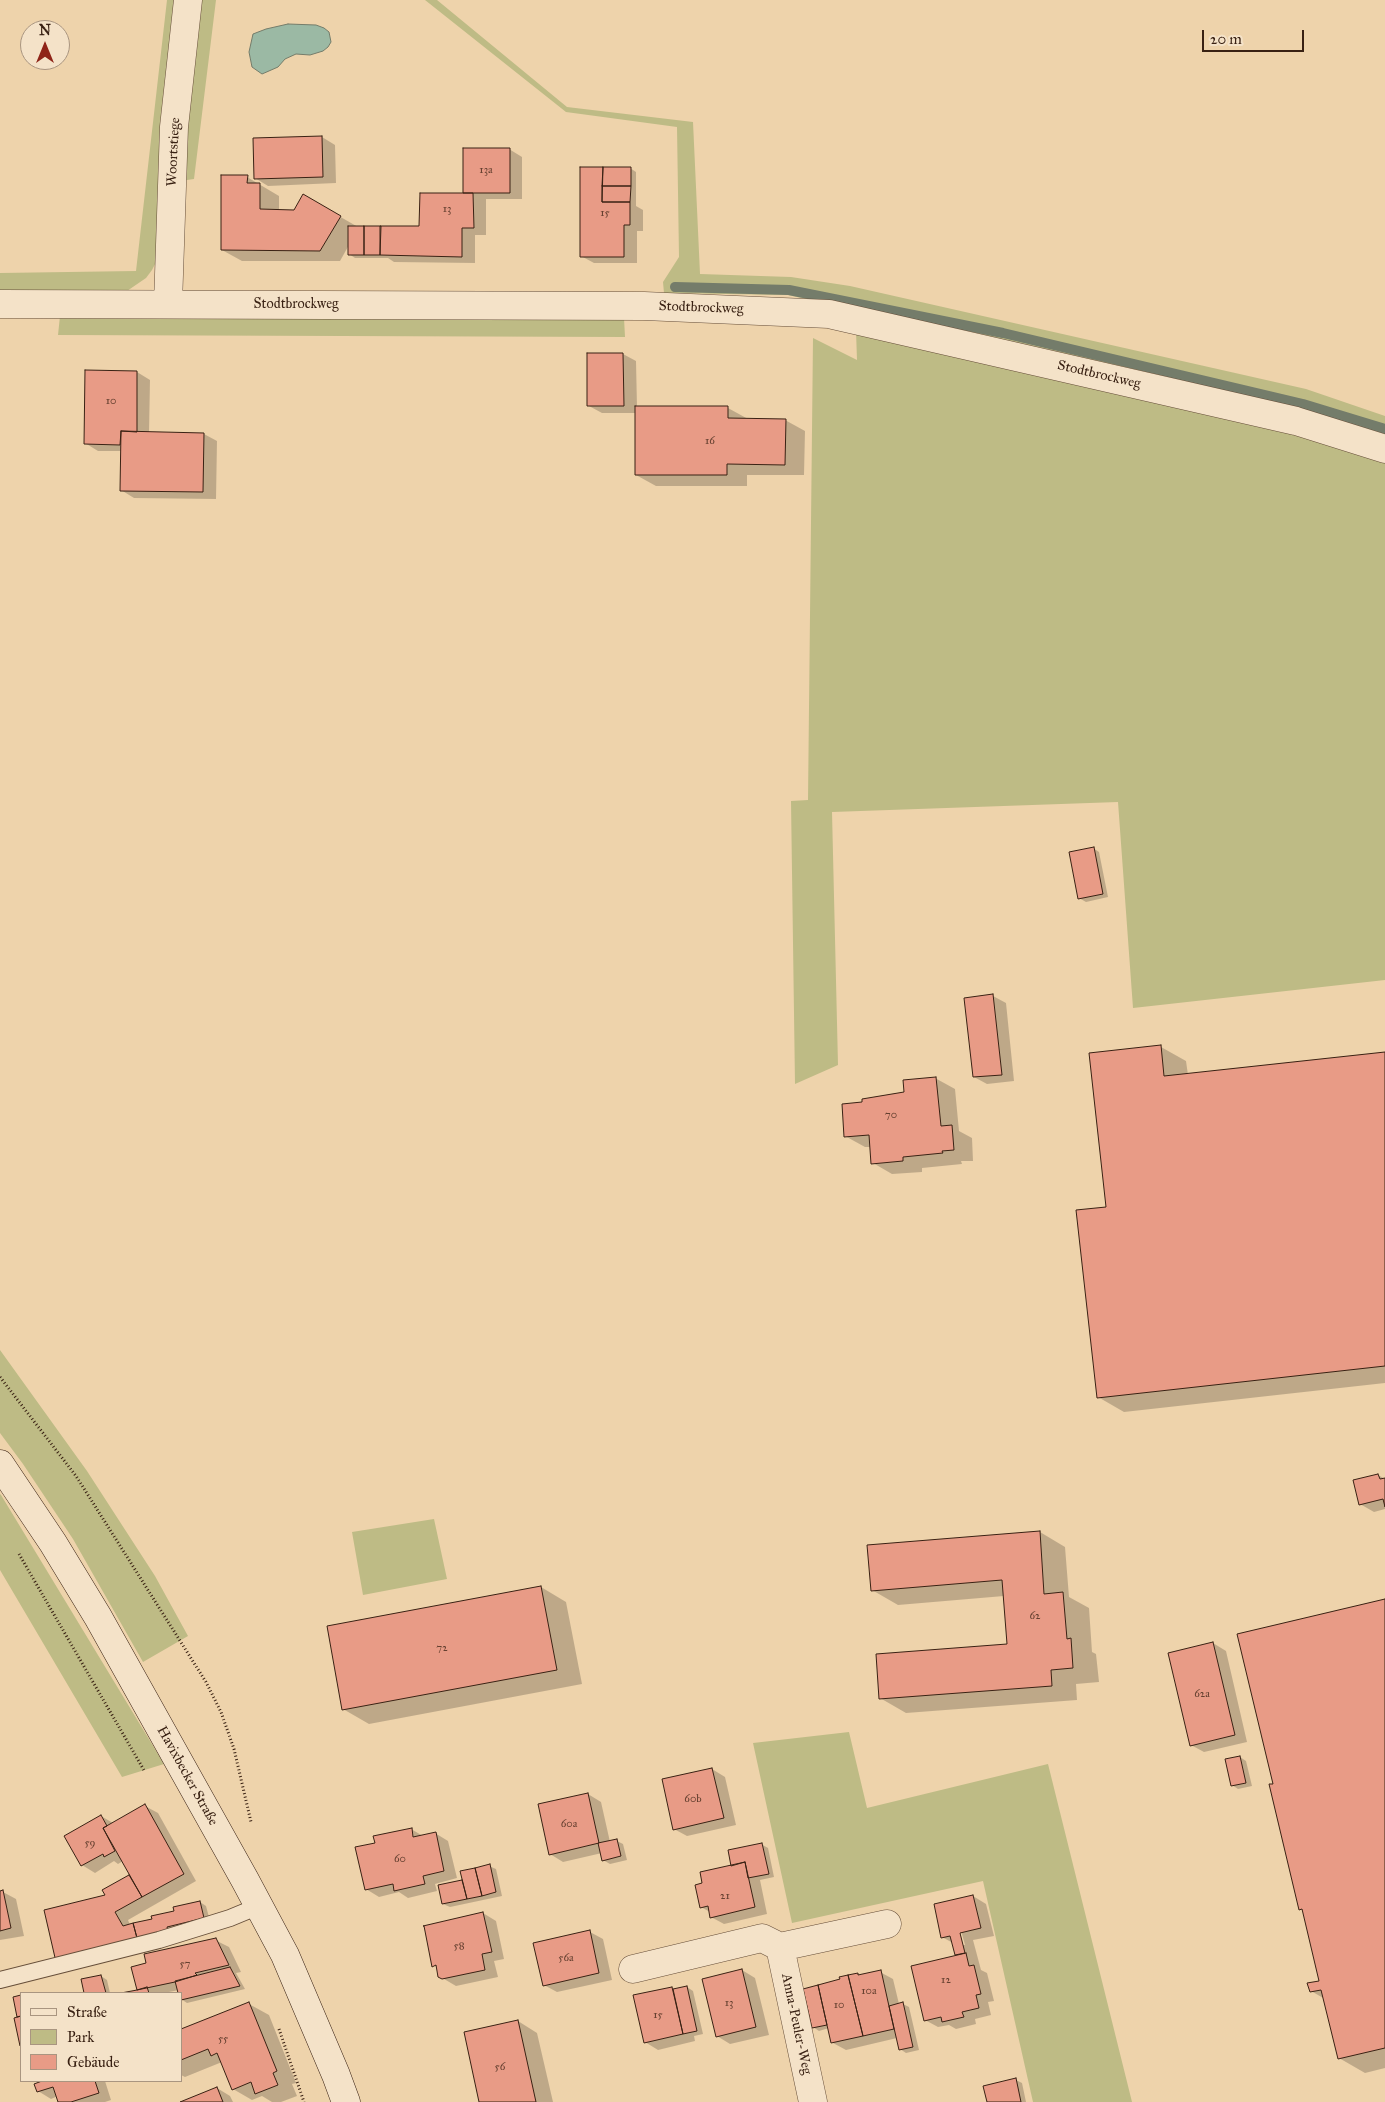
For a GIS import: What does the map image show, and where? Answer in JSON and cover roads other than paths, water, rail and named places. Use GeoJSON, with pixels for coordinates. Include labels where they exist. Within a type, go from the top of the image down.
{"type":"FeatureCollection","features":[{"type":"Feature","properties":{"kind":"street","name":"Woortstiege"},"geometry":{"type":"LineString","coordinates":[[168,304],[174,127],[188,0]]}},
{"type":"Feature","properties":{"kind":"street","name":"Stodtbrockweg"},"geometry":{"type":"LineString","coordinates":[[0,304],[662,306],[829,314],[1296,421],[1385,449]]}},
{"type":"Feature","properties":{"kind":"street","name":"Havixbecker Straße"},"geometry":{"type":"LineString","coordinates":[[0,1464],[53,1543],[98,1617],[259,1906],[285,1955],[346,2102]]}},
{"type":"Feature","properties":{"kind":"street"},"geometry":{"type":"LineString","coordinates":[[633,1968],[762,1938],[780,1947],[887,1924]]}},
{"type":"Feature","properties":{"kind":"street","name":"Anna-Peuler-Weg"},"geometry":{"type":"LineString","coordinates":[[780,1947],[813,2102]]}},
{"type":"Feature","properties":{"kind":"lane"},"geometry":{"type":"LineString","coordinates":[[0,1980],[159,1940],[230,1918],[259,1906]]}},
{"type":"Feature","properties":{"kind":"waterway"},"geometry":{"type":"LineString","coordinates":[[675,287],[789,290],[1003,333],[1303,404],[1385,429]]}}]}
